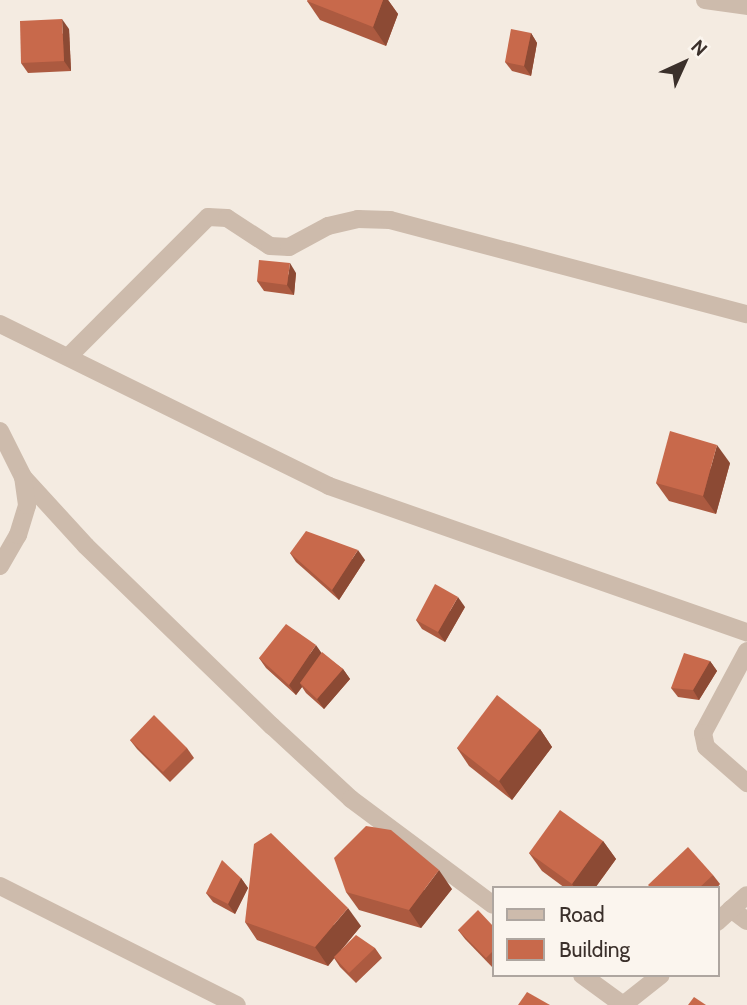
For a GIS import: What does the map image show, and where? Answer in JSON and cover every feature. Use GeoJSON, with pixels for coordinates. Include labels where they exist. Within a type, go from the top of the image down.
{"type":"FeatureCollection","features":[{"type":"Feature","properties":{"kind":"street"},"geometry":{"type":"LineString","coordinates":[[705,0],[747,6]]}},
{"type":"Feature","properties":{"kind":"street"},"geometry":{"type":"LineString","coordinates":[[70,355],[208,217],[227,218],[270,246],[289,247],[328,226],[358,219],[390,220],[747,314]]}},
{"type":"Feature","properties":{"kind":"street"},"geometry":{"type":"LineString","coordinates":[[0,324],[70,355],[329,486],[747,632]]}},
{"type":"Feature","properties":{"kind":"street"},"geometry":{"type":"LineString","coordinates":[[0,431],[23,477],[86,546],[351,799],[491,904]]}},
{"type":"Feature","properties":{"kind":"street"},"geometry":{"type":"LineString","coordinates":[[0,566],[18,535],[27,505],[23,477]]}},
{"type":"Feature","properties":{"kind":"street"},"geometry":{"type":"LineString","coordinates":[[747,651],[703,733],[706,747],[747,783]]}},
{"type":"Feature","properties":{"kind":"street"},"geometry":{"type":"LineString","coordinates":[[0,886],[237,1005]]}},
{"type":"Feature","properties":{"kind":"street"},"geometry":{"type":"LineString","coordinates":[[719,920],[747,895]]}},
{"type":"Feature","properties":{"kind":"street"},"geometry":{"type":"LineString","coordinates":[[731,909],[747,921]]}},
{"type":"Feature","properties":{"kind":"street"},"geometry":{"type":"LineString","coordinates":[[585,977],[623,1005],[658,977]]}},
{"type":"Feature","properties":{"kind":"building"},"geometry":{"type":"Polygon","coordinates":[[[308,0],[383,0],[373,27],[308,0]]]}},
{"type":"Feature","properties":{"kind":"building"},"geometry":{"type":"Polygon","coordinates":[[[62,19],[64,61],[21,63],[20,21],[62,19]]]}},
{"type":"Feature","properties":{"kind":"building"},"geometry":{"type":"Polygon","coordinates":[[[511,29],[531,33],[524,66],[505,62],[511,29]]]}},
{"type":"Feature","properties":{"kind":"building"},"geometry":{"type":"Polygon","coordinates":[[[259,260],[290,263],[287,285],[257,281],[259,260]]]}},
{"type":"Feature","properties":{"kind":"building"},"geometry":{"type":"Polygon","coordinates":[[[670,431],[717,445],[703,496],[656,483],[670,431]]]}},
{"type":"Feature","properties":{"kind":"building"},"geometry":{"type":"Polygon","coordinates":[[[306,531],[358,550],[332,590],[290,553],[306,531]]]}},
{"type":"Feature","properties":{"kind":"building"},"geometry":{"type":"Polygon","coordinates":[[[435,584],[458,597],[438,632],[416,620],[435,584]]]}},
{"type":"Feature","properties":{"kind":"building"},"geometry":{"type":"Polygon","coordinates":[[[286,624],[316,645],[289,685],[259,658],[286,624]]]}},
{"type":"Feature","properties":{"kind":"building"},"geometry":{"type":"Polygon","coordinates":[[[322,652],[343,669],[317,699],[300,683],[322,652]]]}},
{"type":"Feature","properties":{"kind":"building"},"geometry":{"type":"Polygon","coordinates":[[[684,653],[710,661],[693,690],[671,688],[684,653]]]}},
{"type":"Feature","properties":{"kind":"building"},"geometry":{"type":"Polygon","coordinates":[[[497,695],[540,729],[499,781],[457,748],[497,695]]]}},
{"type":"Feature","properties":{"kind":"building"},"geometry":{"type":"Polygon","coordinates":[[[154,715],[187,748],[163,772],[130,740],[154,715]]]}},
{"type":"Feature","properties":{"kind":"building"},"geometry":{"type":"Polygon","coordinates":[[[560,810],[603,841],[572,884],[529,853],[560,810]]]}},
{"type":"Feature","properties":{"kind":"building"},"geometry":{"type":"Polygon","coordinates":[[[366,826],[391,830],[439,870],[409,910],[346,892],[334,858],[366,826]]]}},
{"type":"Feature","properties":{"kind":"building"},"geometry":{"type":"Polygon","coordinates":[[[271,833],[348,908],[315,947],[245,922],[254,844],[271,833]]]}},
{"type":"Feature","properties":{"kind":"building"},"geometry":{"type":"Polygon","coordinates":[[[688,847],[713,875],[701,886],[648,885],[688,847]]]}},
{"type":"Feature","properties":{"kind":"building"},"geometry":{"type":"Polygon","coordinates":[[[222,860],[241,878],[228,904],[206,893],[222,860]]]}},
{"type":"Feature","properties":{"kind":"building"},"geometry":{"type":"Polygon","coordinates":[[[478,910],[491,924],[491,953],[486,958],[458,930],[478,910]]]}},
{"type":"Feature","properties":{"kind":"building"},"geometry":{"type":"Polygon","coordinates":[[[356,935],[375,948],[349,973],[334,957],[356,935]]]}},
{"type":"Feature","properties":{"kind":"building"},"geometry":{"type":"Polygon","coordinates":[[[527,992],[550,1005],[518,1005],[527,992]]]}},
{"type":"Feature","properties":{"kind":"building"},"geometry":{"type":"Polygon","coordinates":[[[694,997],[706,1005],[688,1005],[694,997]]]}}]}
